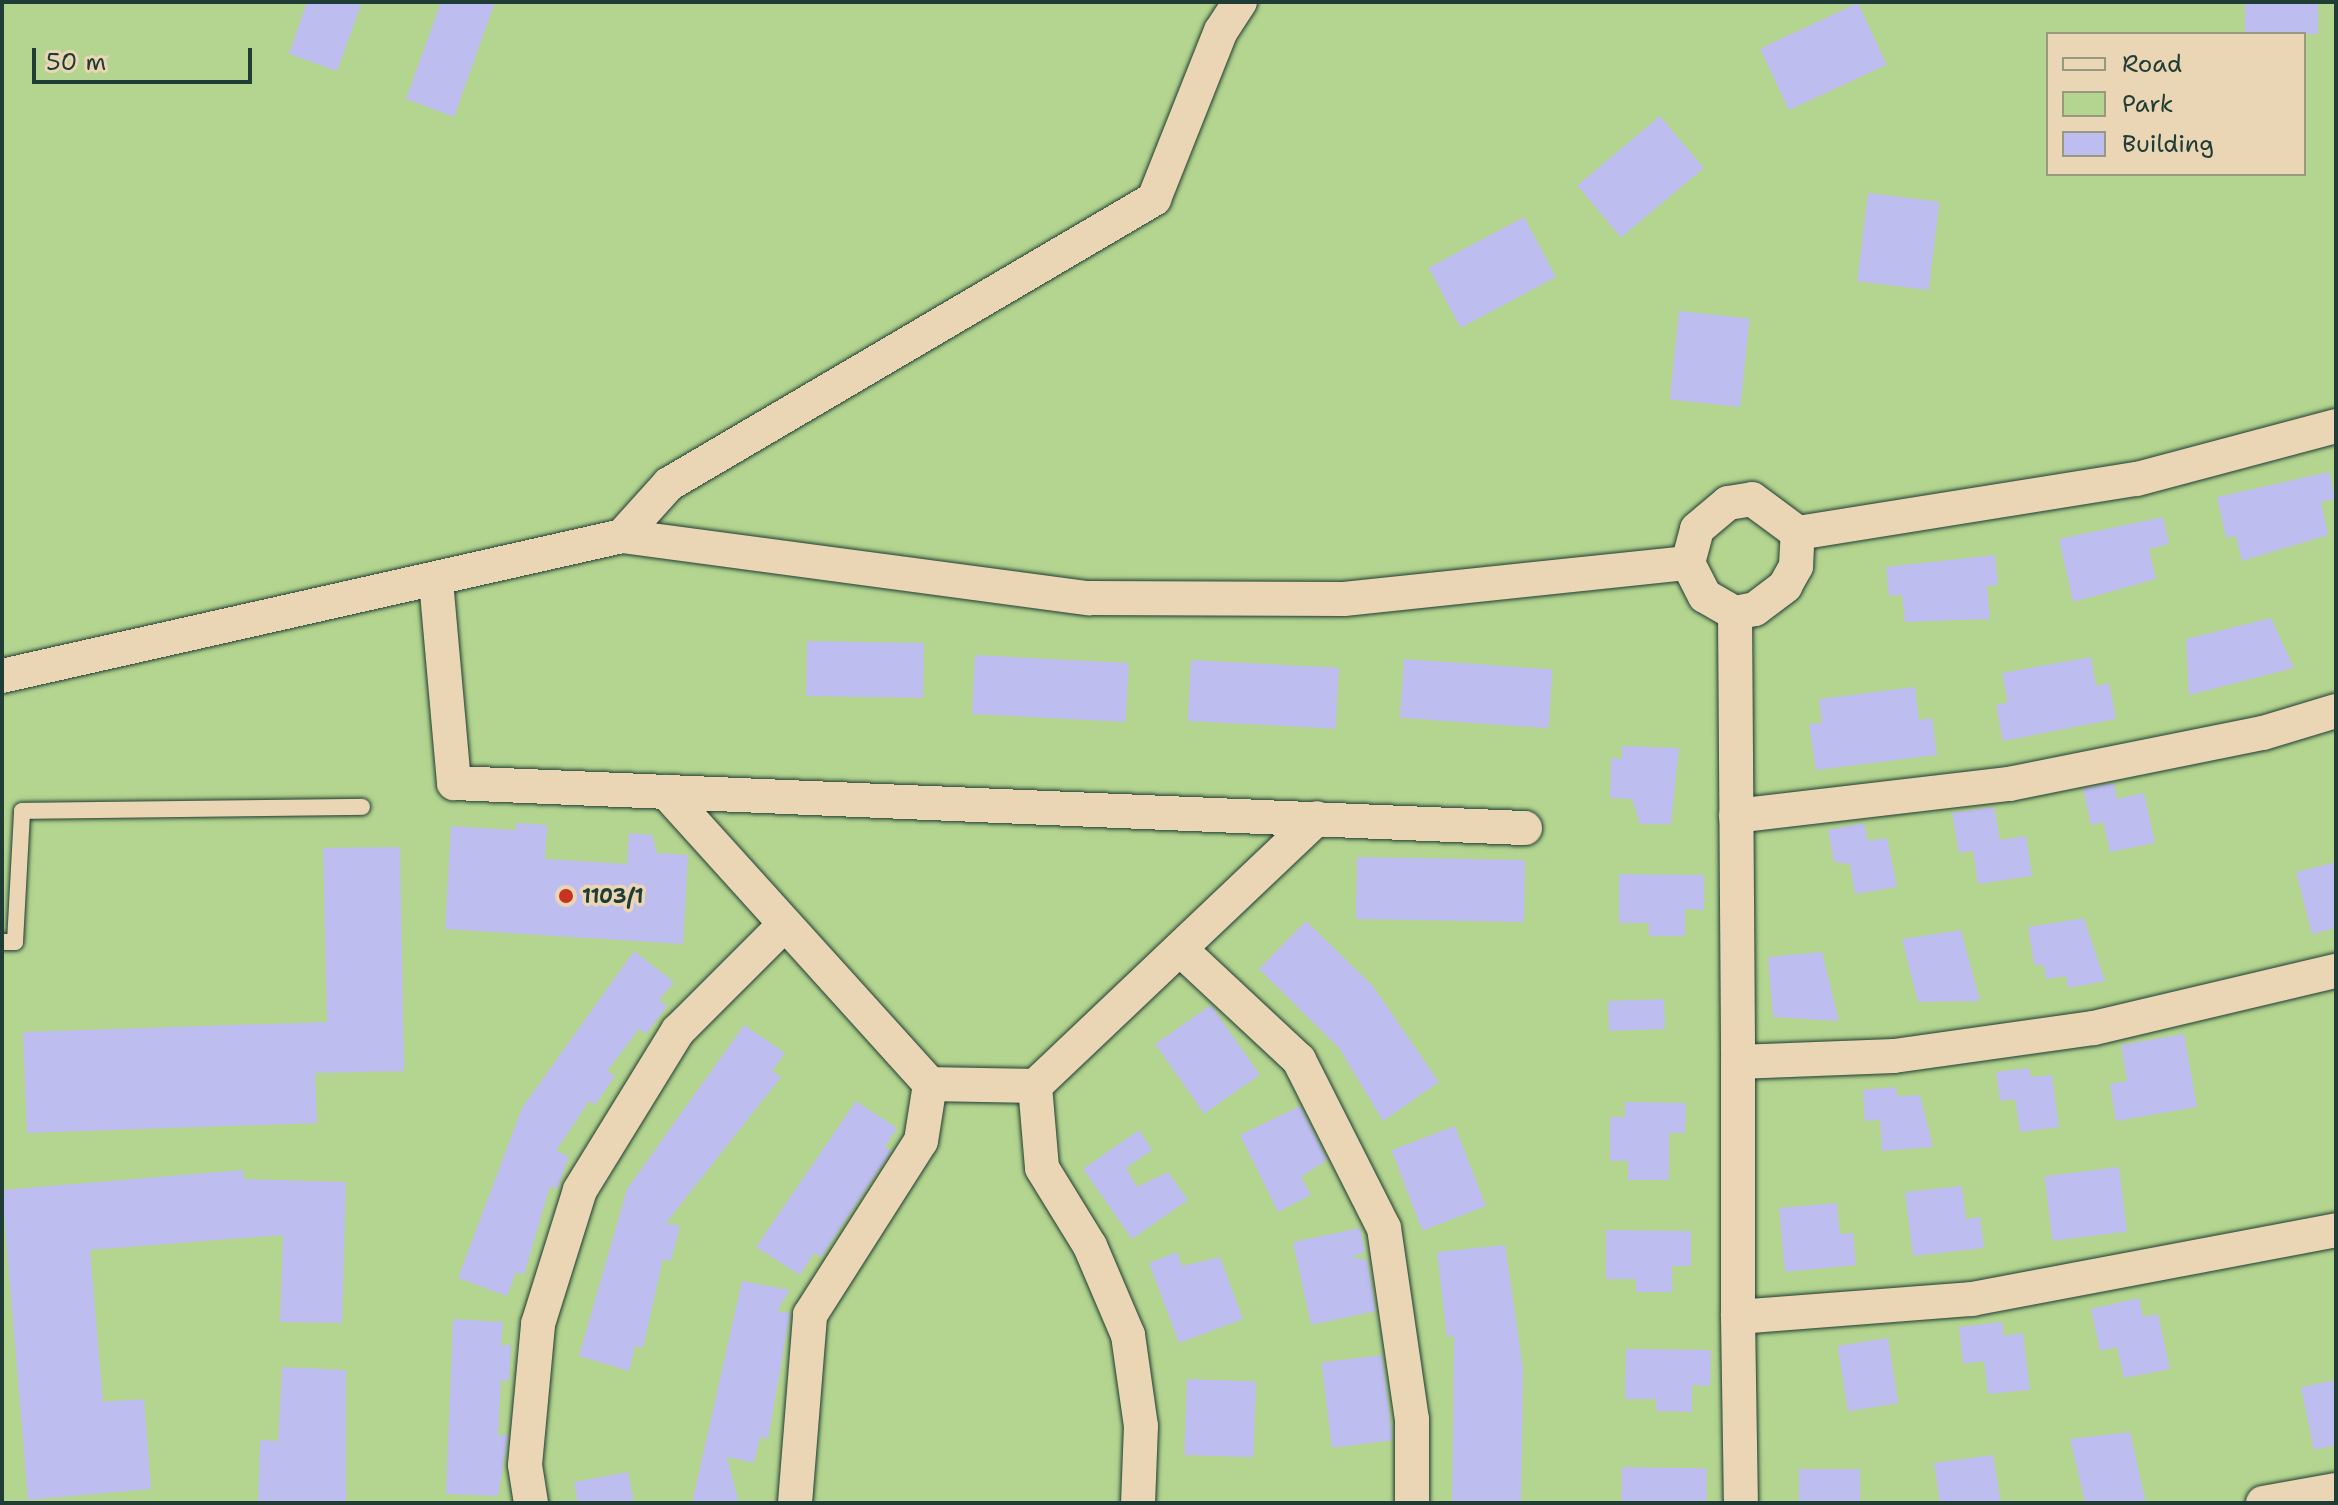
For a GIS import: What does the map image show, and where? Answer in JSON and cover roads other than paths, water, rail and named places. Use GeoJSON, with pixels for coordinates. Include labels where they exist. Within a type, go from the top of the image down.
{"type":"FeatureCollection","features":[{"type":"Feature","properties":{"kind":"street"},"geometry":{"type":"LineString","coordinates":[[622,536],[669,484],[1154,199],[1221,31],[1240,2]]}},
{"type":"Feature","properties":{"kind":"street"},"geometry":{"type":"LineString","coordinates":[[1798,533],[1800,551],[1785,586],[1755,609],[1735,613],[1705,596],[1688,563],[1697,529],[1728,503],[1752,499],[1798,533],[2137,479],[2336,426]]}},
{"type":"Feature","properties":{"kind":"street"},"geometry":{"type":"LineString","coordinates":[[2,676],[436,581],[622,536],[1089,598],[1344,599],[1688,563]]}},
{"type":"Feature","properties":{"kind":"street"},"geometry":{"type":"LineString","coordinates":[[436,581],[454,783],[1525,828]]}},
{"type":"Feature","properties":{"kind":"street"},"geometry":{"type":"LineString","coordinates":[[1735,613],[1741,1503]]}},
{"type":"Feature","properties":{"kind":"street"},"geometry":{"type":"LineString","coordinates":[[1736,816],[2009,784],[2263,733],[2336,711]]}},
{"type":"Feature","properties":{"kind":"street"},"geometry":{"type":"LineString","coordinates":[[666,792],[930,1084],[1035,1086],[1317,818]]}},
{"type":"Feature","properties":{"kind":"street"},"geometry":{"type":"LineString","coordinates":[[531,1503],[525,1465],[538,1324],[580,1190],[678,1031],[785,924]]}},
{"type":"Feature","properties":{"kind":"street"},"geometry":{"type":"LineString","coordinates":[[1180,949],[1299,1060],[1384,1228],[1412,1419],[1412,1503]]}},
{"type":"Feature","properties":{"kind":"street"},"geometry":{"type":"LineString","coordinates":[[1738,1062],[1894,1056],[2094,1028],[2336,971]]}},
{"type":"Feature","properties":{"kind":"street"},"geometry":{"type":"LineString","coordinates":[[795,1503],[810,1315],[921,1141],[930,1084]]}},
{"type":"Feature","properties":{"kind":"street"},"geometry":{"type":"LineString","coordinates":[[1035,1086],[1042,1168],[1090,1246],[1128,1335],[1141,1426],[1138,1503]]}},
{"type":"Feature","properties":{"kind":"street"},"geometry":{"type":"LineString","coordinates":[[1738,1317],[1972,1299],[2336,1230]]}},
{"type":"Feature","properties":{"kind":"street"},"geometry":{"type":"LineString","coordinates":[[2263,1503],[2336,1490]]}},
{"type":"Feature","properties":{"kind":"lane"},"geometry":{"type":"LineString","coordinates":[[2,942],[15,942],[22,811],[362,807]]}},
{"type":"Feature","properties":{"kind":"place","name":"1103/1"},"geometry":{"type":"Point","coordinates":[566,896]}}]}
